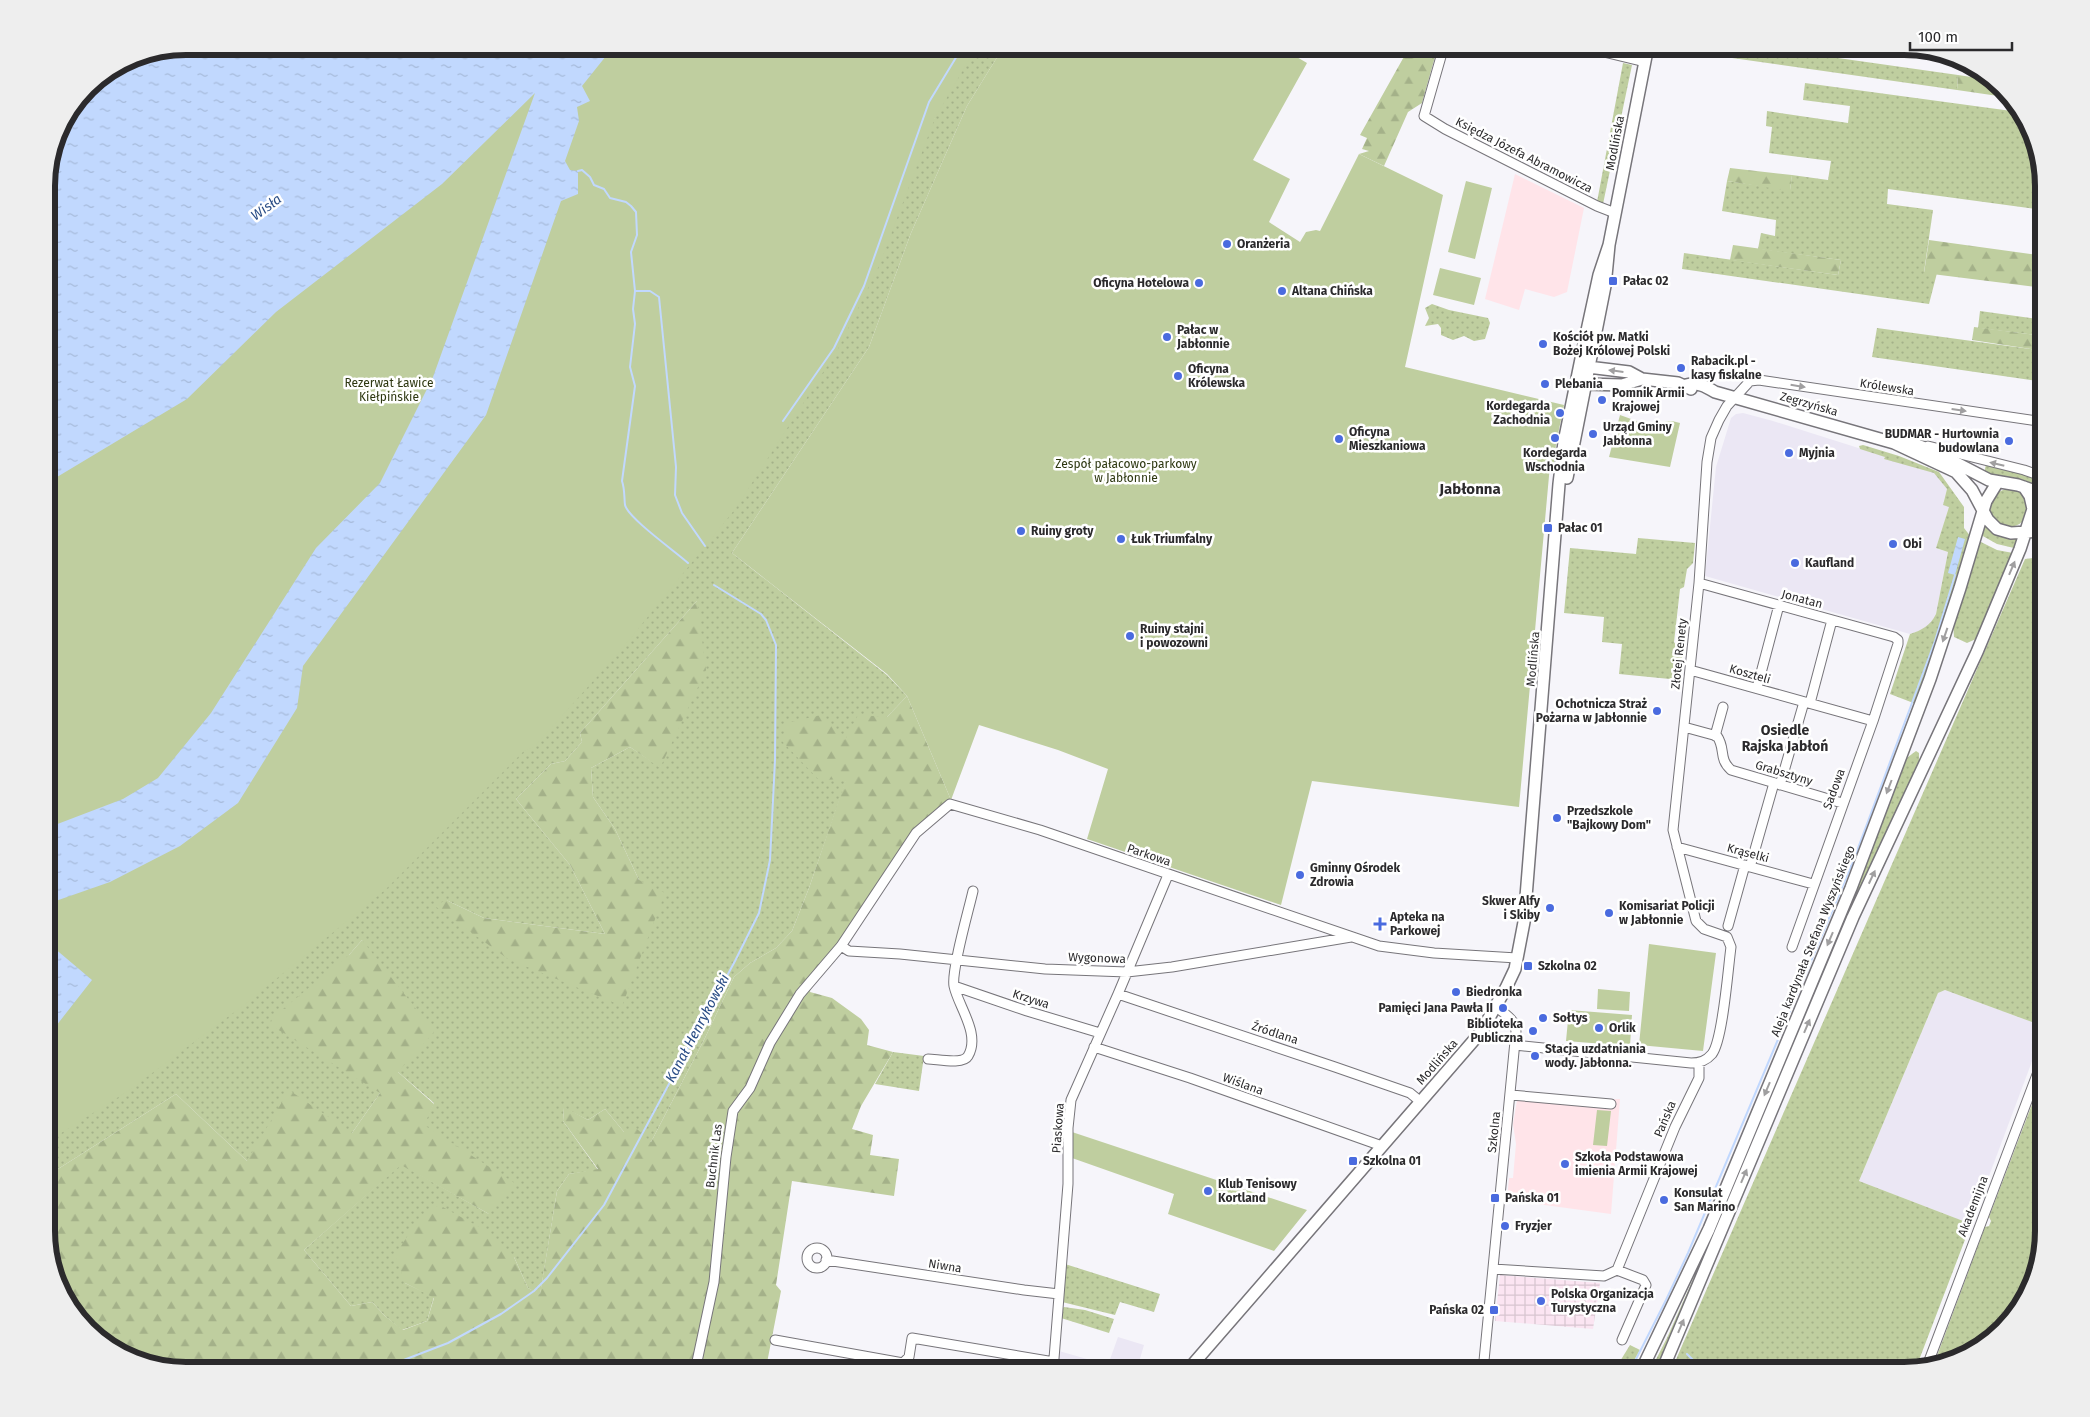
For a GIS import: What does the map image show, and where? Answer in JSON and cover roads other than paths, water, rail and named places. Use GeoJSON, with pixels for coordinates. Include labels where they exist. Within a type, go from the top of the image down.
{"type":"FeatureCollection","features":[{"type":"Feature","properties":{"kind":"main road","name":"Modlińska"},"geometry":{"type":"LineString","coordinates":[[1195,1362],[1481,1032],[1512,976],[1518,958],[1524,922],[1564,442],[1607,276],[1609,245],[1646,55]]}},
{"type":"Feature","properties":{"kind":"main road","name":"Modlińska"},"geometry":{"type":"LineString","coordinates":[[1558,519],[1585,384],[1583,370]]}},
{"type":"Feature","properties":{"kind":"main road","name":"Zegrzyńska"},"geometry":{"type":"LineString","coordinates":[[1583,370],[1629,372],[1642,379],[1686,385],[1701,384],[1715,392],[1894,443],[1956,472],[1972,490],[1983,511]]}},
{"type":"Feature","properties":{"kind":"main road","name":"Zegrzyńska"},"geometry":{"type":"LineString","coordinates":[[1585,384],[1622,385],[1642,379]]}},
{"type":"Feature","properties":{"kind":"main road","name":"Zegrzyńska"},"geometry":{"type":"LineString","coordinates":[[1894,443],[1910,443],[1919,446],[1946,457],[1985,479],[1998,483]]}},
{"type":"Feature","properties":{"kind":"main road"},"geometry":{"type":"LineString","coordinates":[[2035,491],[1998,483],[1989,494],[1983,511],[1992,526],[2002,532],[2035,532]]}},
{"type":"Feature","properties":{"kind":"main road"},"geometry":{"type":"LineString","coordinates":[[1666,1362],[1853,918],[1977,652],[2026,532],[2033,509],[2030,496],[2024,487]]}},
{"type":"Feature","properties":{"kind":"main road","name":"Aleja kardynała Stefana Wyszyńskiego"},"geometry":{"type":"LineString","coordinates":[[1645,1362],[1709,1229],[1848,896],[1930,678],[1983,511]]}},
{"type":"Feature","properties":{"kind":"street","name":"Księdza Józefa Abramowicza"},"geometry":{"type":"LineString","coordinates":[[1441,55],[1424,116],[1445,129],[1596,206],[1615,213]]}},
{"type":"Feature","properties":{"kind":"street"},"geometry":{"type":"LineString","coordinates":[[1616,55],[1645,62]]}},
{"type":"Feature","properties":{"kind":"street","name":"Królewska"},"geometry":{"type":"LineString","coordinates":[[1734,397],[1750,381],[1759,380],[2035,421]]}},
{"type":"Feature","properties":{"kind":"street","name":"Złotej Renety"},"geometry":{"type":"LineString","coordinates":[[1699,1063],[1712,1054],[1718,1043],[1731,947],[1727,937],[1698,925],[1674,830],[1699,583],[1707,462],[1711,438],[1727,406],[1734,397]]}},
{"type":"Feature","properties":{"kind":"street"},"geometry":{"type":"LineString","coordinates":[[1919,446],[1938,447],[2035,474]]}},
{"type":"Feature","properties":{"kind":"street","name":"Jonatan"},"geometry":{"type":"LineString","coordinates":[[1699,583],[1894,637],[1898,640]]}},
{"type":"Feature","properties":{"kind":"street"},"geometry":{"type":"LineString","coordinates":[[1757,688],[1779,605]]}},
{"type":"Feature","properties":{"kind":"street"},"geometry":{"type":"LineString","coordinates":[[1728,926],[1747,866],[1807,703],[1832,620]]}},
{"type":"Feature","properties":{"kind":"street","name":"Sadowa"},"geometry":{"type":"LineString","coordinates":[[1792,947],[1842,803],[1873,721],[1898,640]]}},
{"type":"Feature","properties":{"kind":"street","name":"Koszteli"},"geometry":{"type":"LineString","coordinates":[[1690,670],[1873,721]]}},
{"type":"Feature","properties":{"kind":"street"},"geometry":{"type":"LineString","coordinates":[[1684,727],[1715,736],[1723,707]]}},
{"type":"Feature","properties":{"kind":"street","name":"Grabsztyny"},"geometry":{"type":"LineString","coordinates":[[1715,736],[1721,741],[1722,758],[1725,765],[1731,770],[1842,803]]}},
{"type":"Feature","properties":{"kind":"street","name":"Parkowa"},"geometry":{"type":"LineString","coordinates":[[841,946],[916,833],[950,804],[1040,830],[1351,937],[1392,949],[1518,958]]}},
{"type":"Feature","properties":{"kind":"street","name":"Krąselki"},"geometry":{"type":"LineString","coordinates":[[1677,847],[1813,884]]}},
{"type":"Feature","properties":{"kind":"street","name":"Piaskowa"},"geometry":{"type":"LineString","coordinates":[[1053,1362],[1068,1184],[1069,1112],[1077,1083],[1118,994],[1168,875]]}},
{"type":"Feature","properties":{"kind":"street"},"geometry":{"type":"LineString","coordinates":[[928,1059],[960,1061],[966,1059],[971,1047],[969,1024],[954,986],[957,960],[973,891]]}},
{"type":"Feature","properties":{"kind":"street","name":"Wygonowa"},"geometry":{"type":"LineString","coordinates":[[841,946],[849,952],[1045,969],[1127,972],[1172,967],[1351,937]]}},
{"type":"Feature","properties":{"kind":"street","name":"Buchnik Las"},"geometry":{"type":"LineString","coordinates":[[697,1362],[714,1282],[726,1157],[733,1111],[750,1088],[770,1043],[800,994],[841,946]]}},
{"type":"Feature","properties":{"kind":"street","name":"Krzywa"},"geometry":{"type":"LineString","coordinates":[[954,986],[1027,1012],[1100,1033]]}},
{"type":"Feature","properties":{"kind":"street","name":"Źródlana"},"geometry":{"type":"LineString","coordinates":[[1118,994],[1335,1066],[1410,1093],[1421,1102]]}},
{"type":"Feature","properties":{"kind":"street","name":"Szkolna"},"geometry":{"type":"LineString","coordinates":[[1484,1362],[1511,1095],[1516,1025],[1496,1007]]}},
{"type":"Feature","properties":{"kind":"street"},"geometry":{"type":"LineString","coordinates":[[1515,1045],[1699,1063]]}},
{"type":"Feature","properties":{"kind":"street","name":"Wiślana"},"geometry":{"type":"LineString","coordinates":[[1094,1047],[1190,1078],[1382,1146]]}},
{"type":"Feature","properties":{"kind":"street","name":"Pańska"},"geometry":{"type":"LineString","coordinates":[[1617,1270],[1675,1127],[1699,1078],[1699,1063]]}},
{"type":"Feature","properties":{"kind":"street","name":"Akademijna"},"geometry":{"type":"LineString","coordinates":[[1929,1359],[2035,1080]]}},
{"type":"Feature","properties":{"kind":"street"},"geometry":{"type":"LineString","coordinates":[[1511,1095],[1611,1104]]}},
{"type":"Feature","properties":{"kind":"street","name":"Niwna"},"geometry":{"type":"LineString","coordinates":[[826,1260],[1059,1294]]}},
{"type":"Feature","properties":{"kind":"street"},"geometry":{"type":"LineString","coordinates":[[1493,1269],[1601,1276],[1612,1274],[1617,1270],[1643,1280],[1646,1285],[1622,1340]]}},
{"type":"Feature","properties":{"kind":"street"},"geometry":{"type":"LineString","coordinates":[[905,1362],[908,1360],[912,1338],[1033,1362]]}},
{"type":"Feature","properties":{"kind":"street"},"geometry":{"type":"LineString","coordinates":[[775,1340],[897,1362]]}},
{"type":"Feature","properties":{"kind":"water","name":"Wisła"},"geometry":{"type":"Polygon","coordinates":[[[177,55],[607,55],[582,86],[590,101],[577,107],[579,121],[565,161],[570,170],[578,171],[578,194],[561,201],[486,415],[303,666],[297,708],[238,803],[180,846],[110,882],[55,901],[55,825],[123,799],[158,778],[211,713],[316,548],[380,483],[433,377],[535,93],[442,184],[276,312],[187,399],[55,478],[55,177],[62,144],[73,120],[93,93],[106,82],[136,65],[177,55]]]}},
{"type":"Feature","properties":{"kind":"water"},"geometry":{"type":"Polygon","coordinates":[[[1958,537],[1965,539],[1955,575],[1948,573],[1958,537]]]}},
{"type":"Feature","properties":{"kind":"water"},"geometry":{"type":"Polygon","coordinates":[[[55,949],[92,980],[55,1027],[55,949]]]}},
{"type":"Feature","properties":{"kind":"waterway"},"geometry":{"type":"LineString","coordinates":[[783,421],[834,348],[864,286],[929,102],[958,55]]}},
{"type":"Feature","properties":{"kind":"waterway","name":"Kanał Henrykowski"},"geometry":{"type":"LineString","coordinates":[[578,171],[582,170],[590,177],[594,185],[604,189],[610,198],[626,202],[636,212],[637,235],[631,252],[635,291],[633,309],[635,324],[630,367],[635,386],[622,481],[625,505],[634,518],[688,563]]}},
{"type":"Feature","properties":{"kind":"waterway"},"geometry":{"type":"LineString","coordinates":[[635,291],[650,291],[659,297],[676,467],[675,495],[682,513],[705,546]]}},
{"type":"Feature","properties":{"kind":"waterway"},"geometry":{"type":"LineString","coordinates":[[1635,1362],[1688,1253],[1854,859],[1935,641],[1955,575]]}},
{"type":"Feature","properties":{"kind":"waterway","name":"Kanał Henrykowski"},"geometry":{"type":"LineString","coordinates":[[398,1362],[448,1343],[501,1314],[534,1291],[547,1278],[604,1205],[759,913],[770,860],[775,760],[776,645],[766,620],[761,614],[714,585]]}},
{"type":"Feature","properties":{"kind":"waterway"},"geometry":{"type":"LineString","coordinates":[[1687,1354],[1695,1362]]}},
{"type":"Feature","properties":{"kind":"place","name":"Oranżeria"},"geometry":{"type":"Point","coordinates":[1227,244]}},
{"type":"Feature","properties":{"kind":"place","name":"Pałac 02"},"geometry":{"type":"Point","coordinates":[1613,281]}},
{"type":"Feature","properties":{"kind":"place","name":"Oficyna Hotelowa"},"geometry":{"type":"Point","coordinates":[1199,283]}},
{"type":"Feature","properties":{"kind":"place","name":"Altana Chińska"},"geometry":{"type":"Point","coordinates":[1282,291]}},
{"type":"Feature","properties":{"kind":"place","name":"Pałac w Jabłonnie"},"geometry":{"type":"Point","coordinates":[1167,337]}},
{"type":"Feature","properties":{"kind":"place","name":"Kościół pw. Matki Bożej Królowej Polski"},"geometry":{"type":"Point","coordinates":[1543,344]}},
{"type":"Feature","properties":{"kind":"place","name":"Rabacik.pl - kasy fiskalne"},"geometry":{"type":"Point","coordinates":[1681,368]}},
{"type":"Feature","properties":{"kind":"place","name":"Oficyna Królewska"},"geometry":{"type":"Point","coordinates":[1178,376]}},
{"type":"Feature","properties":{"kind":"place","name":"Plebania"},"geometry":{"type":"Point","coordinates":[1545,384]}},
{"type":"Feature","properties":{"kind":"place","name":"Pomnik Armii Krajowej"},"geometry":{"type":"Point","coordinates":[1602,400]}},
{"type":"Feature","properties":{"kind":"place","name":"Kordegarda Zachodnia"},"geometry":{"type":"Point","coordinates":[1560,413]}},
{"type":"Feature","properties":{"kind":"place","name":"Urząd Gminy Jabłonna"},"geometry":{"type":"Point","coordinates":[1593,434]}},
{"type":"Feature","properties":{"kind":"place","name":"Kordegarda Wschodnia"},"geometry":{"type":"Point","coordinates":[1555,438]}},
{"type":"Feature","properties":{"kind":"place","name":"Oficyna Mieszkaniowa"},"geometry":{"type":"Point","coordinates":[1339,439]}},
{"type":"Feature","properties":{"kind":"place","name":"BUDMAR - Hurtownia budowlana"},"geometry":{"type":"Point","coordinates":[2009,441]}},
{"type":"Feature","properties":{"kind":"place","name":"Myjnia"},"geometry":{"type":"Point","coordinates":[1789,453]}},
{"type":"Feature","properties":{"kind":"place","name":"Pałac 01"},"geometry":{"type":"Point","coordinates":[1548,528]}},
{"type":"Feature","properties":{"kind":"place","name":"Ruiny groty"},"geometry":{"type":"Point","coordinates":[1021,531]}},
{"type":"Feature","properties":{"kind":"place","name":"Łuk Triumfalny"},"geometry":{"type":"Point","coordinates":[1121,539]}},
{"type":"Feature","properties":{"kind":"place","name":"Obi"},"geometry":{"type":"Point","coordinates":[1893,544]}},
{"type":"Feature","properties":{"kind":"place","name":"Kaufland"},"geometry":{"type":"Point","coordinates":[1795,563]}},
{"type":"Feature","properties":{"kind":"place","name":"Ruiny stajni i powozowni"},"geometry":{"type":"Point","coordinates":[1130,636]}},
{"type":"Feature","properties":{"kind":"place","name":"Ochotnicza Straż Pożarna w Jabłonnie"},"geometry":{"type":"Point","coordinates":[1657,711]}},
{"type":"Feature","properties":{"kind":"place","name":"Przedszkole \"Bajkowy Dom\""},"geometry":{"type":"Point","coordinates":[1557,818]}},
{"type":"Feature","properties":{"kind":"place","name":"Gminny Ośrodek Zdrowia"},"geometry":{"type":"Point","coordinates":[1300,875]}},
{"type":"Feature","properties":{"kind":"place","name":"Skwer Alfy i Skiby"},"geometry":{"type":"Point","coordinates":[1550,908]}},
{"type":"Feature","properties":{"kind":"place","name":"Komisariat Policji w Jabłonnie"},"geometry":{"type":"Point","coordinates":[1609,913]}},
{"type":"Feature","properties":{"kind":"place","name":"Apteka na Parkowej"},"geometry":{"type":"Point","coordinates":[1380,924]}},
{"type":"Feature","properties":{"kind":"place","name":"Szkolna 02"},"geometry":{"type":"Point","coordinates":[1528,966]}},
{"type":"Feature","properties":{"kind":"place","name":"Biedronka"},"geometry":{"type":"Point","coordinates":[1456,992]}},
{"type":"Feature","properties":{"kind":"place","name":"Pamięci Jana Pawła II"},"geometry":{"type":"Point","coordinates":[1503,1008]}},
{"type":"Feature","properties":{"kind":"place","name":"Sołtys"},"geometry":{"type":"Point","coordinates":[1543,1018]}},
{"type":"Feature","properties":{"kind":"place","name":"Orlik"},"geometry":{"type":"Point","coordinates":[1599,1028]}},
{"type":"Feature","properties":{"kind":"place","name":"Biblioteka Publiczna"},"geometry":{"type":"Point","coordinates":[1533,1031]}},
{"type":"Feature","properties":{"kind":"place","name":"Stacja uzdatniania wody. Jabłonna."},"geometry":{"type":"Point","coordinates":[1535,1056]}},
{"type":"Feature","properties":{"kind":"place","name":"Szkolna 01"},"geometry":{"type":"Point","coordinates":[1353,1161]}},
{"type":"Feature","properties":{"kind":"place","name":"Szkoła Podstawowa imienia Armii Krajowej"},"geometry":{"type":"Point","coordinates":[1565,1164]}},
{"type":"Feature","properties":{"kind":"place","name":"Klub Tenisowy Kortland"},"geometry":{"type":"Point","coordinates":[1208,1191]}},
{"type":"Feature","properties":{"kind":"place","name":"Pańska 01"},"geometry":{"type":"Point","coordinates":[1495,1198]}},
{"type":"Feature","properties":{"kind":"place","name":"Konsulat San Marino"},"geometry":{"type":"Point","coordinates":[1664,1200]}},
{"type":"Feature","properties":{"kind":"place","name":"Fryzjer"},"geometry":{"type":"Point","coordinates":[1505,1226]}},
{"type":"Feature","properties":{"kind":"place","name":"Polska Organizacja Turystyczna"},"geometry":{"type":"Point","coordinates":[1541,1301]}},
{"type":"Feature","properties":{"kind":"place","name":"Pańska 02"},"geometry":{"type":"Point","coordinates":[1494,1310]}},
{"type":"Feature","properties":{"kind":"district","name":"Jabłonna"},"geometry":{"type":"Point","coordinates":[1470,489]}},
{"type":"Feature","properties":{"kind":"district","name":"Osiedle Rajska Jabłoń"},"geometry":{"type":"Point","coordinates":[1785,738]}},
{"type":"Feature","properties":{"kind":"park label","name":"Rezerwat Ławice Kiełpińskie"},"geometry":{"type":"Point","coordinates":[389,390]}},
{"type":"Feature","properties":{"kind":"park label","name":"Zespół pałacowo-parkowy w Jabłonnie"},"geometry":{"type":"Point","coordinates":[1126,471]}}]}
